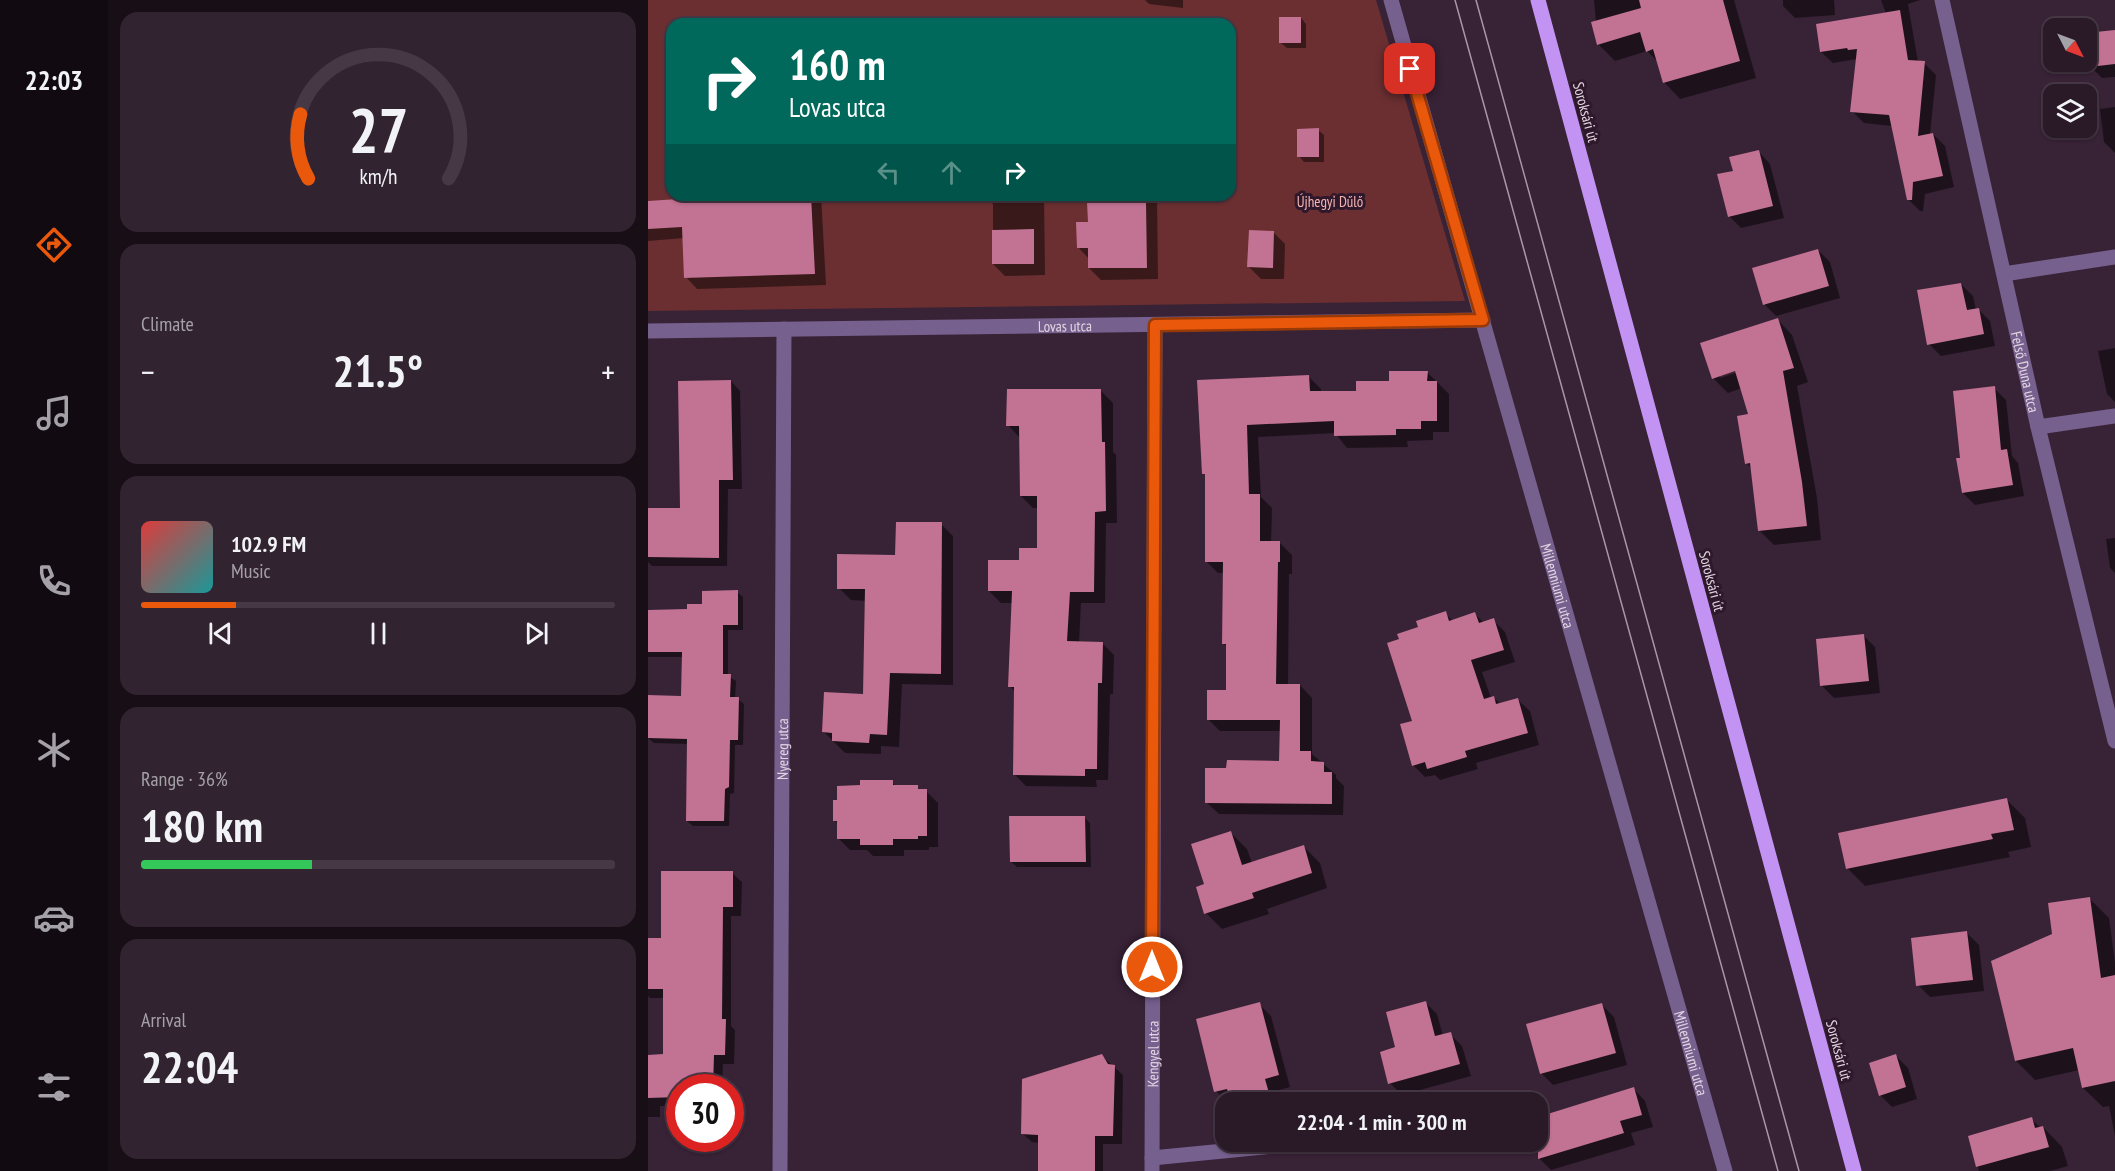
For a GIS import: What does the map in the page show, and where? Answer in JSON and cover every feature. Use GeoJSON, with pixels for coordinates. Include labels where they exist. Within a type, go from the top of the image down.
{"type":"FeatureCollection","features":[{"type":"Feature","properties":{"kind":"main road","name":"Soroksári út"},"geometry":{"type":"LineString","coordinates":[[1538,0],[1854,1171]]}},
{"type":"Feature","properties":{"kind":"street","name":"Millenniumi utca"},"geometry":{"type":"LineString","coordinates":[[1391,0],[1725,1171]]}},
{"type":"Feature","properties":{"kind":"street","name":"Felső Duna utca"},"geometry":{"type":"LineString","coordinates":[[1942,0],[2038,427],[2115,741]]}},
{"type":"Feature","properties":{"kind":"street"},"geometry":{"type":"LineString","coordinates":[[2004,274],[2115,257]]}},
{"type":"Feature","properties":{"kind":"street","name":"Lovas utca"},"geometry":{"type":"LineString","coordinates":[[648,331],[1483,320]]}},
{"type":"Feature","properties":{"kind":"street","name":"Kengyel utca"},"geometry":{"type":"LineString","coordinates":[[1152,1164],[1155,325]]}},
{"type":"Feature","properties":{"kind":"street","name":"Nyereg utca"},"geometry":{"type":"LineString","coordinates":[[780,1171],[784,329]]}},
{"type":"Feature","properties":{"kind":"street"},"geometry":{"type":"LineString","coordinates":[[2038,427],[2115,416]]}},
{"type":"Feature","properties":{"kind":"street"},"geometry":{"type":"LineString","coordinates":[[1152,1164],[1241,1152]]}},
{"type":"Feature","properties":{"kind":"green space","name":"Újhegyi Dűlő"},"geometry":{"type":"Polygon","coordinates":[[[648,0],[1376,0],[1465,301],[648,311],[648,0]]]}},
{"type":"Feature","properties":{"kind":"building"},"geometry":{"type":"Polygon","coordinates":[[[1639,0],[1723,0],[1740,61],[1663,83],[1653,49],[1646,52],[1640,32],[1597,45],[1591,22],[1641,8],[1639,0]]]}},
{"type":"Feature","properties":{"kind":"building"},"geometry":{"type":"Polygon","coordinates":[[[1900,10],[1908,60],[1925,61],[1918,136],[1933,133],[1943,176],[1913,182],[1912,200],[1907,200],[1889,115],[1850,112],[1857,49],[1848,50],[1847,48],[1820,52],[1816,24],[1900,10]]]}},
{"type":"Feature","properties":{"kind":"building"},"geometry":{"type":"Polygon","coordinates":[[[1279,17],[1301,17],[1301,43],[1279,43],[1279,17]]]}},
{"type":"Feature","properties":{"kind":"building"},"geometry":{"type":"Polygon","coordinates":[[[2115,30],[2115,64],[2097,66],[2097,32],[2115,30]]]}},
{"type":"Feature","properties":{"kind":"building"},"geometry":{"type":"Polygon","coordinates":[[[1319,128],[1319,157],[1297,157],[1297,129],[1319,128]]]}},
{"type":"Feature","properties":{"kind":"building"},"geometry":{"type":"Polygon","coordinates":[[[1759,150],[1773,206],[1728,217],[1717,174],[1733,171],[1729,157],[1759,150]]]}},
{"type":"Feature","properties":{"kind":"building"},"geometry":{"type":"Polygon","coordinates":[[[648,201],[811,201],[815,274],[684,278],[682,227],[648,229],[648,201]]]}},
{"type":"Feature","properties":{"kind":"building"},"geometry":{"type":"Polygon","coordinates":[[[1087,202],[1146,202],[1147,268],[1088,268],[1088,248],[1077,248],[1076,222],[1088,222],[1087,202]]]}},
{"type":"Feature","properties":{"kind":"building"},"geometry":{"type":"Polygon","coordinates":[[[1034,229],[1034,264],[992,264],[992,230],[1034,229]]]}},
{"type":"Feature","properties":{"kind":"building"},"geometry":{"type":"Polygon","coordinates":[[[1249,230],[1274,231],[1273,268],[1247,267],[1249,230]]]}},
{"type":"Feature","properties":{"kind":"building"},"geometry":{"type":"Polygon","coordinates":[[[1818,249],[1829,286],[1763,305],[1752,268],[1818,249]]]}},
{"type":"Feature","properties":{"kind":"building"},"geometry":{"type":"Polygon","coordinates":[[[1961,283],[1967,310],[1979,308],[1984,334],[1927,345],[1917,290],[1961,283]]]}},
{"type":"Feature","properties":{"kind":"building"},"geometry":{"type":"Polygon","coordinates":[[[1778,318],[1794,368],[1783,371],[1807,526],[1758,531],[1750,463],[1745,464],[1737,416],[1748,414],[1735,371],[1712,379],[1700,343],[1778,318]]]}},
{"type":"Feature","properties":{"kind":"building"},"geometry":{"type":"Polygon","coordinates":[[[1389,371],[1428,371],[1427,381],[1437,381],[1437,421],[1421,421],[1421,429],[1396,429],[1396,435],[1334,436],[1334,421],[1247,425],[1249,494],[1260,494],[1260,541],[1280,541],[1276,684],[1300,684],[1300,751],[1311,751],[1311,761],[1324,762],[1324,772],[1332,772],[1332,804],[1205,803],[1205,768],[1226,768],[1227,760],[1279,761],[1280,720],[1207,720],[1207,690],[1226,690],[1226,644],[1222,644],[1223,562],[1205,562],[1205,474],[1202,474],[1197,380],[1309,375],[1310,391],[1356,391],[1356,381],[1389,381],[1389,371]]]}},
{"type":"Feature","properties":{"kind":"building"},"geometry":{"type":"Polygon","coordinates":[[[731,380],[733,480],[719,480],[719,558],[648,557],[648,508],[680,508],[678,381],[731,380]]]}},
{"type":"Feature","properties":{"kind":"building"},"geometry":{"type":"Polygon","coordinates":[[[1995,386],[2001,450],[2007,449],[2013,485],[1962,493],[1956,458],[1960,458],[1953,391],[1995,386]]]}},
{"type":"Feature","properties":{"kind":"building"},"geometry":{"type":"Polygon","coordinates":[[[1007,389],[1101,389],[1102,442],[1105,442],[1106,511],[1095,512],[1094,592],[1070,592],[1067,641],[1103,642],[1102,683],[1098,683],[1097,769],[1085,769],[1085,776],[1013,775],[1014,687],[1008,687],[1012,591],[988,591],[988,560],[1019,560],[1019,548],[1037,548],[1037,496],[1020,496],[1019,426],[1006,426],[1007,389]]]}},
{"type":"Feature","properties":{"kind":"building"},"geometry":{"type":"Polygon","coordinates":[[[896,522],[942,522],[941,674],[890,673],[887,735],[870,734],[869,743],[832,741],[832,733],[822,732],[824,692],[863,694],[865,589],[837,589],[837,554],[895,555],[896,522]]]}},
{"type":"Feature","properties":{"kind":"building"},"geometry":{"type":"Polygon","coordinates":[[[738,590],[738,625],[723,625],[723,674],[731,674],[730,697],[739,697],[738,740],[730,740],[729,787],[725,789],[724,821],[686,821],[687,739],[648,738],[648,695],[681,696],[682,652],[648,652],[648,610],[687,609],[687,604],[702,604],[702,591],[738,590]]]}},
{"type":"Feature","properties":{"kind":"building"},"geometry":{"type":"Polygon","coordinates":[[[1446,611],[1449,621],[1475,612],[1479,623],[1494,618],[1504,650],[1471,660],[1484,699],[1494,696],[1496,704],[1518,698],[1528,733],[1465,751],[1467,757],[1427,769],[1425,762],[1412,766],[1400,724],[1412,721],[1387,643],[1399,639],[1397,634],[1418,627],[1416,621],[1446,611]]]}},
{"type":"Feature","properties":{"kind":"building"},"geometry":{"type":"Polygon","coordinates":[[[1864,634],[1869,681],[1820,686],[1816,639],[1864,634]]]}},
{"type":"Feature","properties":{"kind":"building"},"geometry":{"type":"Polygon","coordinates":[[[860,780],[893,780],[893,785],[918,785],[918,789],[927,789],[927,836],[918,836],[918,839],[893,839],[893,845],[860,845],[860,839],[837,839],[837,821],[833,821],[833,800],[837,800],[837,786],[860,785],[860,780]]]}},
{"type":"Feature","properties":{"kind":"building"},"geometry":{"type":"Polygon","coordinates":[[[2007,798],[2014,830],[1991,834],[1993,839],[1846,869],[1838,833],[2007,798]]]}},
{"type":"Feature","properties":{"kind":"building"},"geometry":{"type":"Polygon","coordinates":[[[1009,816],[1085,816],[1086,862],[1010,862],[1009,816]]]}},
{"type":"Feature","properties":{"kind":"building"},"geometry":{"type":"Polygon","coordinates":[[[1231,831],[1242,865],[1304,845],[1312,873],[1252,893],[1254,898],[1204,914],[1196,887],[1204,884],[1191,844],[1231,831]]]}},
{"type":"Feature","properties":{"kind":"building"},"geometry":{"type":"Polygon","coordinates":[[[661,871],[733,871],[733,907],[723,907],[722,1019],[726,1019],[725,1055],[714,1055],[713,1074],[666,1074],[666,1097],[648,1098],[648,1055],[663,1054],[663,989],[648,989],[648,938],[661,938],[661,871]]]}},
{"type":"Feature","properties":{"kind":"building"},"geometry":{"type":"Polygon","coordinates":[[[2090,897],[2101,978],[2115,975],[2115,1081],[2082,1088],[2073,1048],[2015,1061],[1991,961],[2052,934],[2048,903],[2090,897]]]}},
{"type":"Feature","properties":{"kind":"building"},"geometry":{"type":"Polygon","coordinates":[[[1967,931],[1973,980],[1916,986],[1911,938],[1967,931]]]}},
{"type":"Feature","properties":{"kind":"building"},"geometry":{"type":"Polygon","coordinates":[[[1426,1001],[1435,1036],[1451,1032],[1460,1064],[1388,1084],[1380,1052],[1395,1047],[1386,1012],[1426,1001]]]}},
{"type":"Feature","properties":{"kind":"building"},"geometry":{"type":"Polygon","coordinates":[[[1260,1002],[1279,1075],[1265,1079],[1269,1092],[1228,1092],[1227,1089],[1214,1092],[1196,1019],[1260,1002]]]}},
{"type":"Feature","properties":{"kind":"building"},"geometry":{"type":"Polygon","coordinates":[[[1602,1003],[1616,1053],[1540,1074],[1526,1024],[1602,1003]]]}},
{"type":"Feature","properties":{"kind":"building"},"geometry":{"type":"Polygon","coordinates":[[[1102,1054],[1108,1064],[1115,1065],[1113,1136],[1095,1136],[1095,1171],[1038,1171],[1038,1135],[1021,1134],[1022,1079],[1102,1054]]]}},
{"type":"Feature","properties":{"kind":"building"},"geometry":{"type":"Polygon","coordinates":[[[1896,1054],[1906,1087],[1879,1096],[1869,1063],[1896,1054]]]}},
{"type":"Feature","properties":{"kind":"building"},"geometry":{"type":"Polygon","coordinates":[[[1634,1087],[1642,1115],[1620,1121],[1624,1133],[1538,1159],[1538,1152],[1548,1152],[1548,1114],[1634,1087]]]}},
{"type":"Feature","properties":{"kind":"building"},"geometry":{"type":"Polygon","coordinates":[[[2032,1117],[2035,1128],[2043,1126],[2049,1147],[1976,1167],[1968,1136],[2032,1117]]]}},
{"type":"Feature","properties":{"kind":"tram line"},"geometry":{"type":"LineString","coordinates":[[1455,0],[1778,1171]]}},
{"type":"Feature","properties":{"kind":"tram line"},"geometry":{"type":"LineString","coordinates":[[1476,0],[1799,1171]]}},
{"type":"Feature","properties":{"kind":"route"},"geometry":{"type":"LineString","coordinates":[[1152,967],[1155,325],[1483,320],[1410,69]]}}]}
